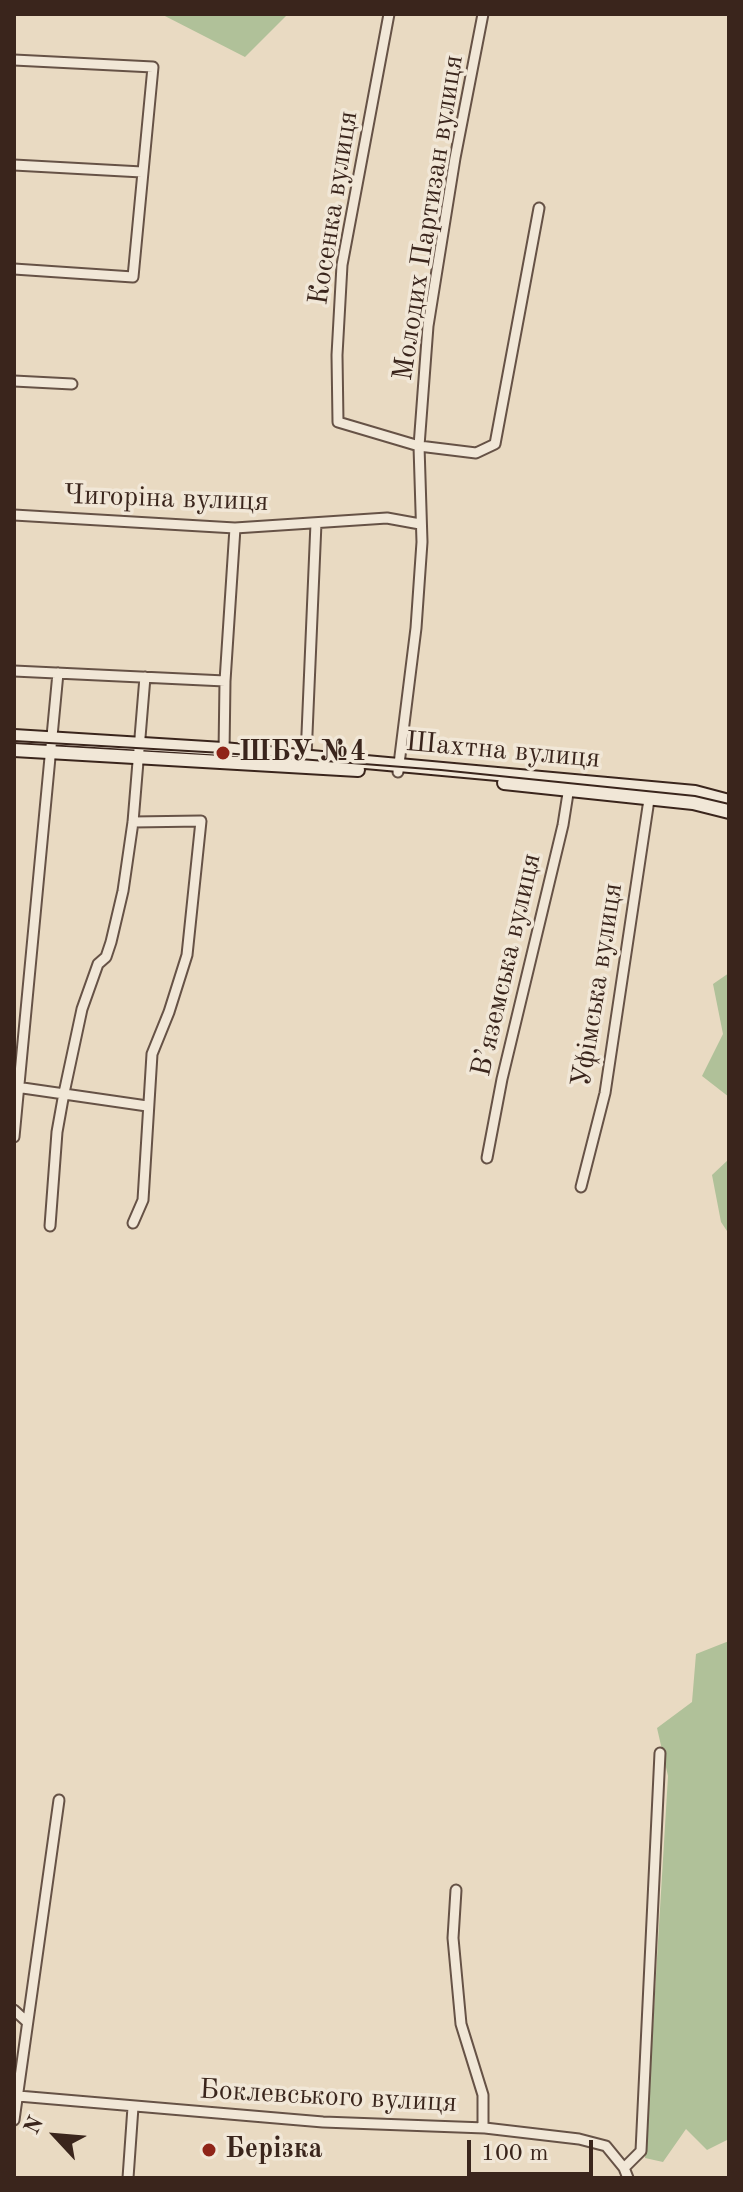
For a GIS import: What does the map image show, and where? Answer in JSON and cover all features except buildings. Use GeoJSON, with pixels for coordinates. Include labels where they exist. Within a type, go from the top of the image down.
{"type":"FeatureCollection","features":[{"type":"Feature","properties":{"kind":"main road","name":"Шахтна вулиця"},"geometry":{"type":"LineString","coordinates":[[14,736],[51,746]]}},
{"type":"Feature","properties":{"kind":"main road","name":"Шахтна вулиця"},"geometry":{"type":"LineString","coordinates":[[14,750],[51,746],[137,750],[398,769],[650,794],[729,812]]}},
{"type":"Feature","properties":{"kind":"main road","name":"Шахтна вулиця"},"geometry":{"type":"LineString","coordinates":[[224,755],[306,757],[398,769]]}},
{"type":"Feature","properties":{"kind":"main road","name":"Шахтна вулиця"},"geometry":{"type":"LineString","coordinates":[[650,794],[695,792],[729,801]]}},
{"type":"Feature","properties":{"kind":"street","name":"Косенка вулиця"},"geometry":{"type":"LineString","coordinates":[[389,14],[342,265],[337,355],[338,422],[419,446]]}},
{"type":"Feature","properties":{"kind":"street","name":"Молодих Партизан вулиця"},"geometry":{"type":"LineString","coordinates":[[420,524],[419,446],[428,326],[455,158],[483,14]]}},
{"type":"Feature","properties":{"kind":"street"},"geometry":{"type":"LineString","coordinates":[[14,60],[153,67],[133,277],[14,269]]}},
{"type":"Feature","properties":{"kind":"street"},"geometry":{"type":"LineString","coordinates":[[14,165],[142,172]]}},
{"type":"Feature","properties":{"kind":"street"},"geometry":{"type":"LineString","coordinates":[[419,446],[476,453],[495,444],[539,208]]}},
{"type":"Feature","properties":{"kind":"street"},"geometry":{"type":"LineString","coordinates":[[14,381],[72,384]]}},
{"type":"Feature","properties":{"kind":"street","name":"Чигоріна вулиця"},"geometry":{"type":"LineString","coordinates":[[14,515],[235,528],[387,518],[420,524]]}},
{"type":"Feature","properties":{"kind":"street"},"geometry":{"type":"LineString","coordinates":[[306,757],[316,523]]}},
{"type":"Feature","properties":{"kind":"street"},"geometry":{"type":"LineString","coordinates":[[398,769],[416,628],[422,542],[420,524]]}},
{"type":"Feature","properties":{"kind":"street"},"geometry":{"type":"LineString","coordinates":[[224,755],[225,681],[235,528]]}},
{"type":"Feature","properties":{"kind":"street"},"geometry":{"type":"LineString","coordinates":[[14,671],[225,681]]}},
{"type":"Feature","properties":{"kind":"street"},"geometry":{"type":"LineString","coordinates":[[14,1137],[58,673]]}},
{"type":"Feature","properties":{"kind":"street"},"geometry":{"type":"LineString","coordinates":[[50,1226],[57,1132],[82,1009],[98,964],[106,957],[123,891],[133,822],[145,677]]}},
{"type":"Feature","properties":{"kind":"street","name":"В’яземська вулиця"},"geometry":{"type":"LineString","coordinates":[[487,1158],[502,1079],[563,825],[568,786]]}},
{"type":"Feature","properties":{"kind":"street","name":"Уфімська вулиця"},"geometry":{"type":"LineString","coordinates":[[581,1187],[605,1093],[650,794]]}},
{"type":"Feature","properties":{"kind":"street"},"geometry":{"type":"LineString","coordinates":[[133,822],[201,821],[187,955],[152,1054],[143,1200],[133,1223]]}},
{"type":"Feature","properties":{"kind":"street"},"geometry":{"type":"LineString","coordinates":[[17,1087],[147,1106]]}},
{"type":"Feature","properties":{"kind":"street"},"geometry":{"type":"LineString","coordinates":[[624,2168],[641,2151],[660,1753]]}},
{"type":"Feature","properties":{"kind":"street"},"geometry":{"type":"LineString","coordinates":[[14,2120],[59,1800]]}},
{"type":"Feature","properties":{"kind":"street"},"geometry":{"type":"LineString","coordinates":[[456,1890],[453,1938],[461,2024],[483,2095],[483,2128]]}},
{"type":"Feature","properties":{"kind":"street"},"geometry":{"type":"LineString","coordinates":[[14,2010],[26,2021]]}},
{"type":"Feature","properties":{"kind":"street","name":"Боклевського вулиця"},"geometry":{"type":"LineString","coordinates":[[18,2096],[323,2122],[483,2128],[579,2139],[606,2146],[628,2178]]}},
{"type":"Feature","properties":{"kind":"street"},"geometry":{"type":"LineString","coordinates":[[128,2178],[133,2107]]}},
{"type":"Feature","properties":{"kind":"green space"},"geometry":{"type":"Polygon","coordinates":[[[161,14],[288,14],[245,57],[161,14]]]}},
{"type":"Feature","properties":{"kind":"green space"},"geometry":{"type":"Polygon","coordinates":[[[729,973],[729,1097],[702,1076],[723,1034],[713,984],[729,973]]]}},
{"type":"Feature","properties":{"kind":"green space"},"geometry":{"type":"Polygon","coordinates":[[[729,1159],[729,1234],[721,1222],[712,1175],[729,1159]]]}},
{"type":"Feature","properties":{"kind":"green space"},"geometry":{"type":"Polygon","coordinates":[[[729,1641],[729,2139],[707,2150],[686,2129],[663,2162],[645,2158],[668,1776],[657,1728],[692,1702],[696,1654],[729,1641]]]}},
{"type":"Feature","properties":{"kind":"tram line"},"geometry":{"type":"LineString","coordinates":[[14,741],[441,770],[695,796],[729,804]]}},
{"type":"Feature","properties":{"kind":"place","name":"ШБУ №4"},"geometry":{"type":"Point","coordinates":[223,753]}},
{"type":"Feature","properties":{"kind":"place","name":"Берізка"},"geometry":{"type":"Point","coordinates":[209,2150]}}]}
